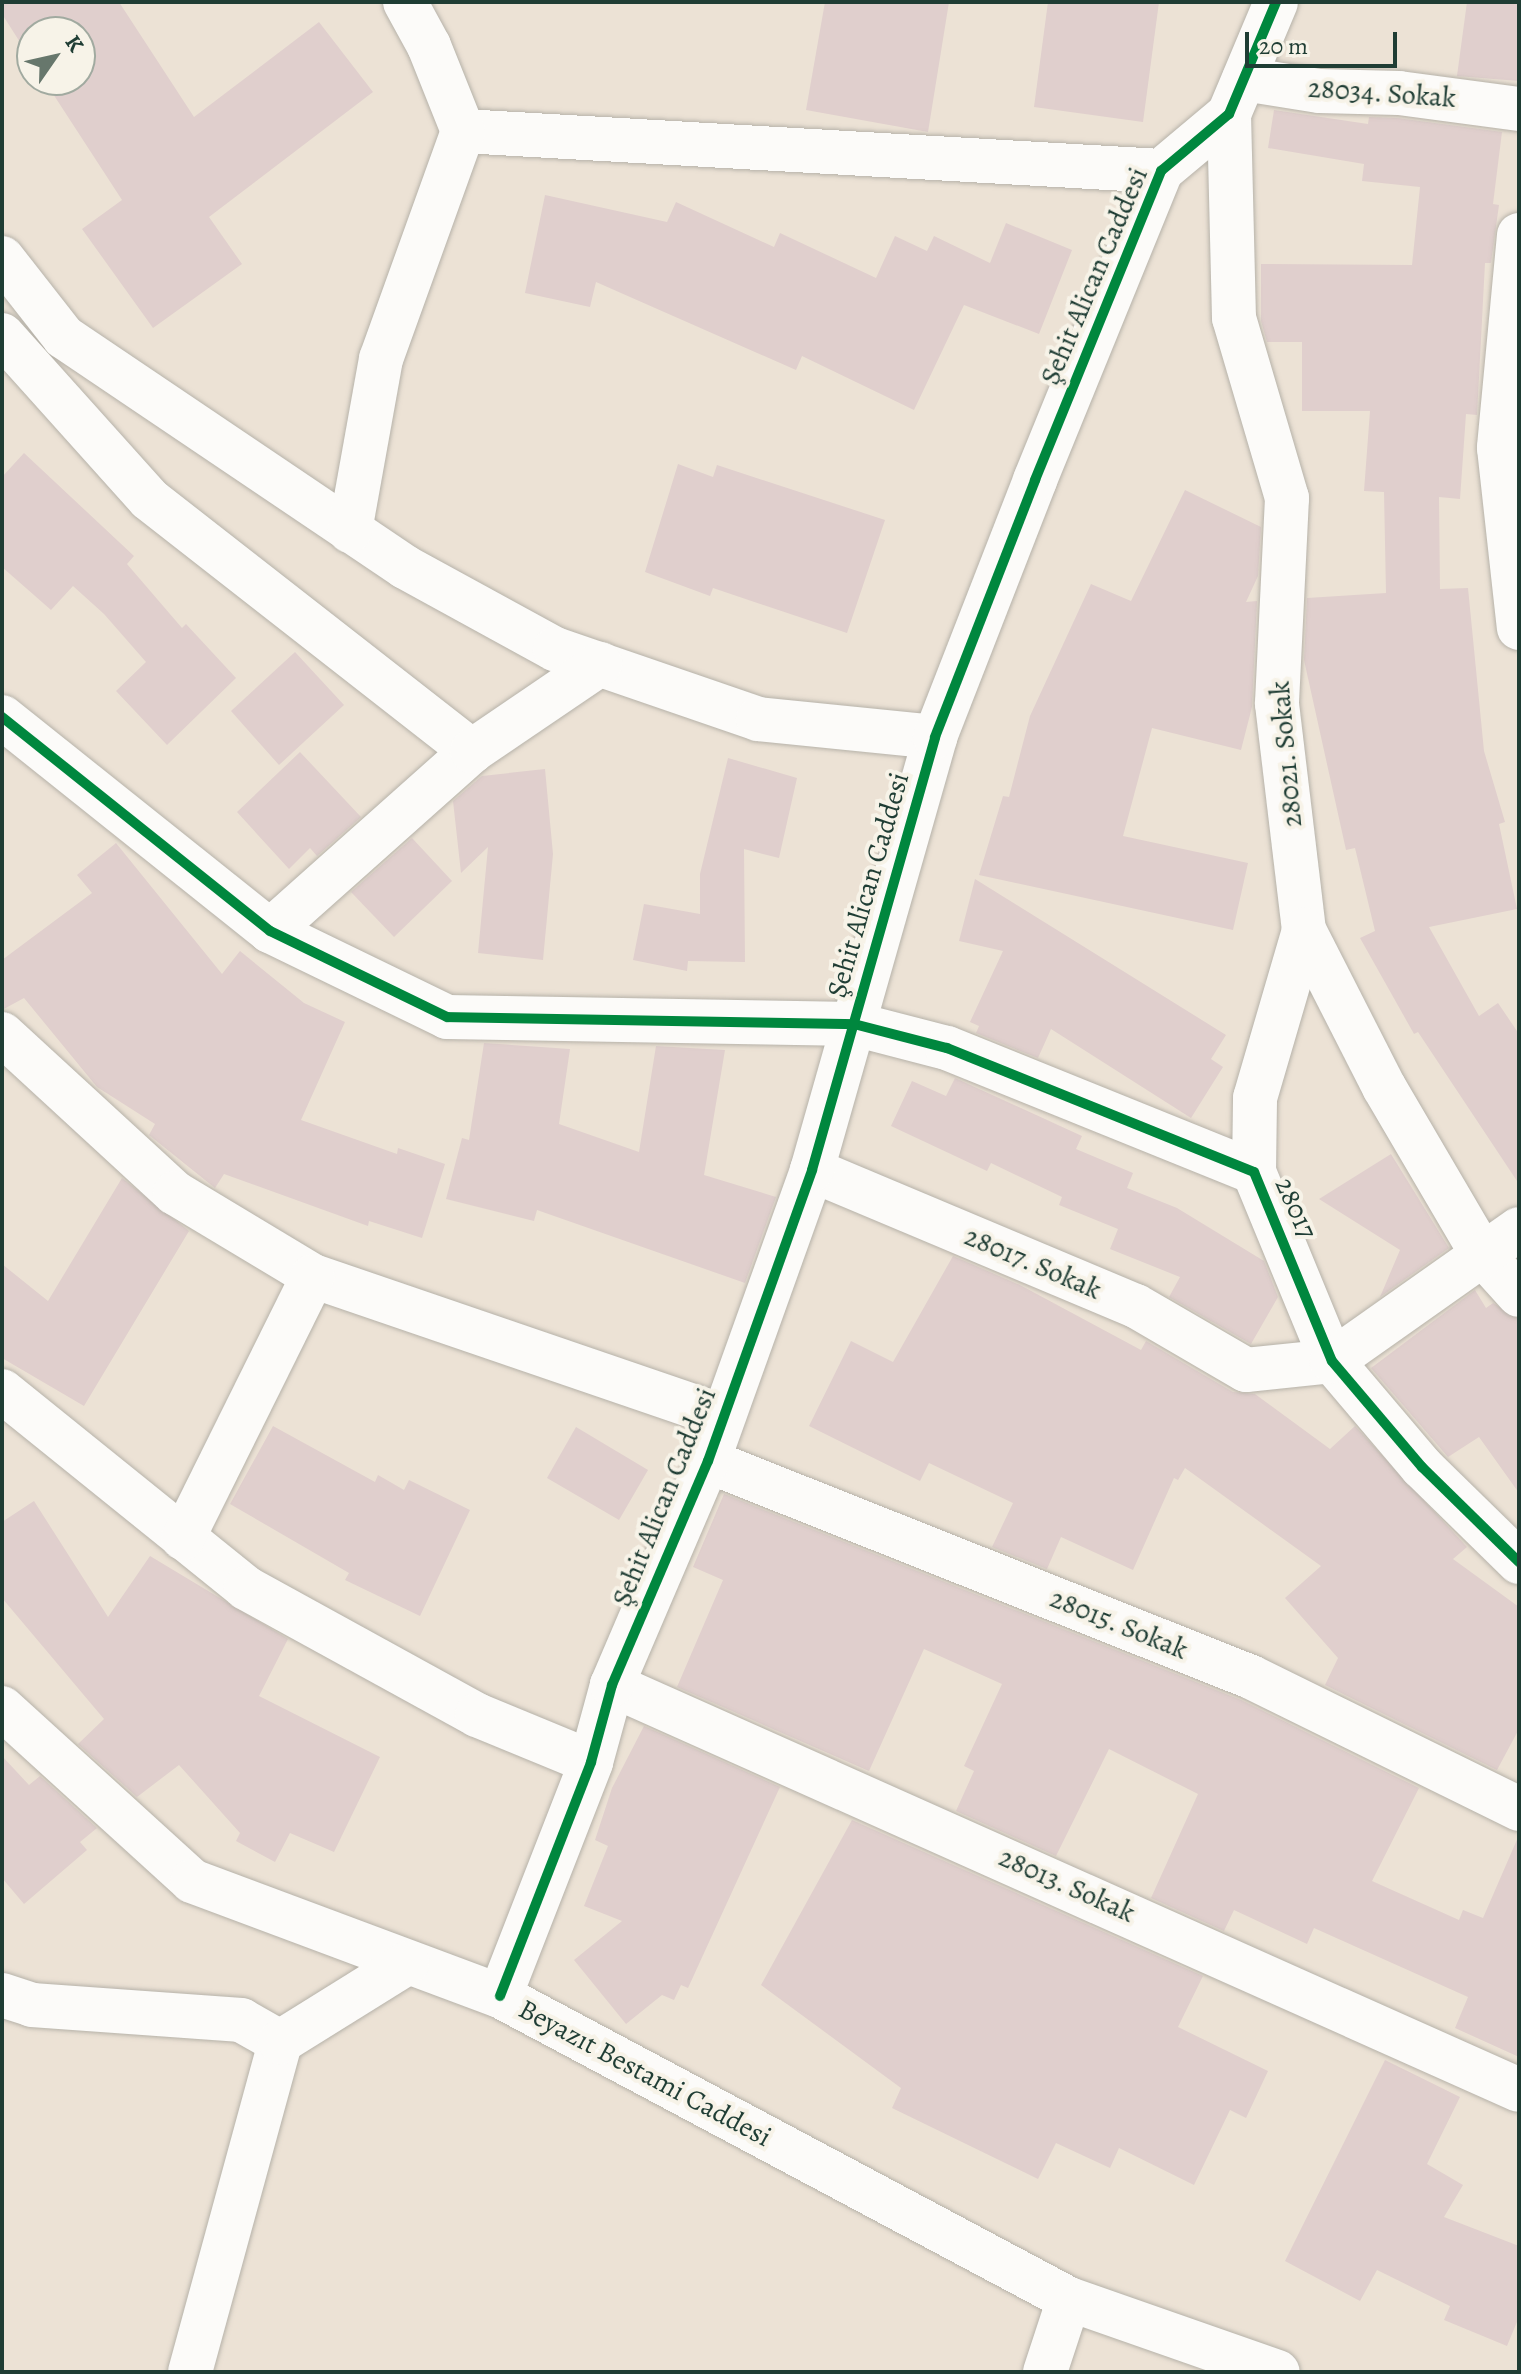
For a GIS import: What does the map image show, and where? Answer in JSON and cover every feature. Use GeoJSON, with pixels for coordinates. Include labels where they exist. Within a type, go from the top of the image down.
{"type":"FeatureCollection","features":[{"type":"Feature","properties":{"kind":"street"},"geometry":{"type":"LineString","coordinates":[[350,531],[381,359],[463,131],[429,46],[405,2]]}},
{"type":"Feature","properties":{"kind":"street","name":"Şehit Alican Caddesi"},"geometry":{"type":"LineString","coordinates":[[500,1996],[591,1762],[612,1685],[708,1461],[812,1170],[935,737],[1161,171],[1237,96],[1276,2]]}},
{"type":"Feature","properties":{"kind":"street","name":"28034. Sokak"},"geometry":{"type":"LineString","coordinates":[[1237,96],[1319,91],[1399,93],[1519,109]]}},
{"type":"Feature","properties":{"kind":"street","name":"28021. Sokak"},"geometry":{"type":"LineString","coordinates":[[1237,96],[1234,318],[1287,498],[1277,704],[1304,930],[1384,1087],[1482,1254],[1519,1295]]}},
{"type":"Feature","properties":{"kind":"street"},"geometry":{"type":"LineString","coordinates":[[463,131],[1161,171]]}},
{"type":"Feature","properties":{"kind":"street"},"geometry":{"type":"LineString","coordinates":[[1519,235],[1499,448],[1519,628]]}},
{"type":"Feature","properties":{"kind":"street"},"geometry":{"type":"LineString","coordinates":[[2,258],[64,337],[350,531],[555,649],[758,719],[935,737]]}},
{"type":"Feature","properties":{"kind":"street"},"geometry":{"type":"LineString","coordinates":[[2,335],[149,499],[472,751]]}},
{"type":"Feature","properties":{"kind":"street"},"geometry":{"type":"LineString","coordinates":[[270,931],[472,751],[600,664]]}},
{"type":"Feature","properties":{"kind":"street","name":"28017"},"geometry":{"type":"LineString","coordinates":[[2,717],[270,931],[447,1017],[854,1024],[947,1048],[1254,1172],[1332,1361],[1422,1467],[1519,1562]]}},
{"type":"Feature","properties":{"kind":"street"},"geometry":{"type":"LineString","coordinates":[[1254,1172],[1255,1098],[1304,930]]}},
{"type":"Feature","properties":{"kind":"street"},"geometry":{"type":"LineString","coordinates":[[2,1034],[175,1193],[313,1276],[723,1416]]}},
{"type":"Feature","properties":{"kind":"street","name":"28017. Sokak"},"geometry":{"type":"LineString","coordinates":[[812,1170],[1136,1306],[1246,1370],[1332,1361]]}},
{"type":"Feature","properties":{"kind":"street"},"geometry":{"type":"LineString","coordinates":[[1332,1361],[1519,1229]]}},
{"type":"Feature","properties":{"kind":"street"},"geometry":{"type":"LineString","coordinates":[[183,1538],[313,1276]]}},
{"type":"Feature","properties":{"kind":"street"},"geometry":{"type":"LineString","coordinates":[[2,1391],[246,1588],[477,1715],[591,1762]]}},
{"type":"Feature","properties":{"kind":"street","name":"28015. Sokak"},"geometry":{"type":"LineString","coordinates":[[708,1461],[1251,1677],[1519,1809]]}},
{"type":"Feature","properties":{"kind":"street","name":"28013. Sokak"},"geometry":{"type":"LineString","coordinates":[[612,1685],[1519,2090]]}},
{"type":"Feature","properties":{"kind":"street","name":"Beyazıt Bestami Caddesi"},"geometry":{"type":"LineString","coordinates":[[2,1708],[192,1881],[500,1996],[1069,2299],[1278,2372]]}},
{"type":"Feature","properties":{"kind":"street"},"geometry":{"type":"LineString","coordinates":[[190,2372],[280,2042],[407,1963]]}},
{"type":"Feature","properties":{"kind":"street"},"geometry":{"type":"LineString","coordinates":[[2,1995],[32,2005],[241,2020],[280,2042]]}},
{"type":"Feature","properties":{"kind":"street"},"geometry":{"type":"LineString","coordinates":[[1045,2372],[1069,2299]]}},
{"type":"Feature","properties":{"kind":"building"},"geometry":{"type":"Polygon","coordinates":[[[2,2],[119,2],[194,117],[319,22],[373,92],[209,217],[242,264],[153,328],[82,229],[122,200],[54,96],[96,96],[96,16],[16,16],[16,36],[2,14],[2,2]]]}},
{"type":"Feature","properties":{"kind":"building"},"geometry":{"type":"Polygon","coordinates":[[[825,2],[949,2],[928,132],[806,110],[825,2]]]}},
{"type":"Feature","properties":{"kind":"building"},"geometry":{"type":"Polygon","coordinates":[[[1048,2],[1159,2],[1143,122],[1034,107],[1048,2]]]}},
{"type":"Feature","properties":{"kind":"building"},"geometry":{"type":"Polygon","coordinates":[[[1467,2],[1519,2],[1519,81],[1457,76],[1467,2]]]}},
{"type":"Feature","properties":{"kind":"building"},"geometry":{"type":"Polygon","coordinates":[[[1274,110],[1368,124],[1369,117],[1397,118],[1502,132],[1493,204],[1499,205],[1491,263],[1485,263],[1477,415],[1466,414],[1460,499],[1439,497],[1440,589],[1468,588],[1484,751],[1505,822],[1499,824],[1517,909],[1429,927],[1479,1016],[1498,1003],[1519,1034],[1519,1184],[1418,1032],[1414,1034],[1360,938],[1375,931],[1355,848],[1346,850],[1304,660],[1307,598],[1386,593],[1384,492],[1364,491],[1370,411],[1302,411],[1302,342],[1267,342],[1261,321],[1261,264],[1412,265],[1420,187],[1362,181],[1364,164],[1268,148],[1274,110]]]}},
{"type":"Feature","properties":{"kind":"building"},"geometry":{"type":"Polygon","coordinates":[[[545,195],[667,222],[676,202],[774,247],[780,233],[876,278],[895,236],[927,251],[934,236],[990,263],[1006,223],[1072,250],[1039,334],[964,305],[914,410],[802,356],[796,370],[596,282],[590,307],[525,293],[545,195]]]}},
{"type":"Feature","properties":{"kind":"building"},"geometry":{"type":"Polygon","coordinates":[[[24,453],[134,556],[127,564],[182,628],[186,624],[236,678],[167,745],[116,691],[146,662],[104,614],[73,586],[51,610],[2,567],[2,477],[24,453]]]}},
{"type":"Feature","properties":{"kind":"building"},"geometry":{"type":"Polygon","coordinates":[[[678,464],[713,477],[717,465],[885,520],[847,633],[713,588],[710,596],[645,572],[678,464]]]}},
{"type":"Feature","properties":{"kind":"building"},"geometry":{"type":"Polygon","coordinates":[[[1185,490],[1261,527],[1258,576],[1246,602],[1257,601],[1252,707],[1241,750],[1152,728],[1123,836],[1248,863],[1233,930],[979,875],[1003,796],[1009,797],[1030,716],[1091,584],[1131,601],[1185,490]]]}},
{"type":"Feature","properties":{"kind":"building"},"geometry":{"type":"Polygon","coordinates":[[[295,652],[344,705],[279,765],[231,711],[295,652]]]}},
{"type":"Feature","properties":{"kind":"building"},"geometry":{"type":"Polygon","coordinates":[[[300,752],[361,817],[317,856],[310,848],[289,869],[237,812],[300,752]]]}},
{"type":"Feature","properties":{"kind":"building"},"geometry":{"type":"Polygon","coordinates":[[[728,758],[797,778],[779,858],[744,849],[745,962],[688,961],[687,971],[633,960],[644,904],[700,914],[700,874],[728,758]]]}},
{"type":"Feature","properties":{"kind":"building"},"geometry":{"type":"Polygon","coordinates":[[[545,769],[553,854],[543,960],[478,953],[488,847],[461,873],[453,801],[482,776],[545,769]]]}},
{"type":"Feature","properties":{"kind":"building"},"geometry":{"type":"Polygon","coordinates":[[[412,838],[452,881],[394,937],[351,892],[412,838]]]}},
{"type":"Feature","properties":{"kind":"building"},"geometry":{"type":"Polygon","coordinates":[[[116,843],[222,974],[240,951],[304,1003],[345,1022],[301,1120],[397,1154],[398,1148],[445,1164],[422,1238],[369,1221],[368,1226],[224,1174],[215,1188],[149,1135],[155,1124],[97,1087],[24,998],[2,1010],[2,960],[92,893],[77,875],[116,843]]]}},
{"type":"Feature","properties":{"kind":"building"},"geometry":{"type":"Polygon","coordinates":[[[975,879],[1226,1035],[1211,1059],[1223,1067],[1191,1118],[1051,1029],[1038,1058],[976,1033],[979,1026],[970,1022],[1003,951],[959,941],[975,879]]]}},
{"type":"Feature","properties":{"kind":"building"},"geometry":{"type":"Polygon","coordinates":[[[484,1043],[570,1049],[559,1124],[639,1152],[656,1046],[725,1050],[704,1175],[776,1197],[745,1283],[537,1210],[534,1221],[446,1199],[462,1138],[469,1140],[484,1043]]]}},
{"type":"Feature","properties":{"kind":"building"},"geometry":{"type":"Polygon","coordinates":[[[955,1078],[1082,1136],[1076,1149],[1133,1173],[1127,1188],[1177,1208],[1264,1261],[1278,1297],[1251,1344],[1169,1297],[1180,1277],[1110,1249],[1118,1229],[1059,1205],[1062,1197],[991,1163],[987,1171],[891,1126],[912,1081],[946,1096],[955,1078]]]}},
{"type":"Feature","properties":{"kind":"building"},"geometry":{"type":"Polygon","coordinates":[[[1391,1154],[1449,1248],[1380,1297],[1400,1250],[1319,1199],[1391,1154]]]}},
{"type":"Feature","properties":{"kind":"building"},"geometry":{"type":"Polygon","coordinates":[[[122,1178],[189,1231],[84,1406],[2,1358],[2,1264],[48,1301],[122,1178]]]}},
{"type":"Feature","properties":{"kind":"building"},"geometry":{"type":"Polygon","coordinates":[[[953,1256],[1020,1285],[1141,1350],[1146,1341],[1233,1392],[1255,1394],[1330,1449],[1355,1426],[1467,1547],[1453,1559],[1519,1607],[1519,1729],[1497,1770],[1325,1685],[1338,1658],[1285,1598],[1321,1566],[1185,1468],[1178,1480],[1174,1478],[1133,1570],[1061,1537],[1047,1569],[992,1547],[1013,1503],[929,1463],[920,1481],[809,1426],[851,1341],[893,1362],[953,1256]]]}},
{"type":"Feature","properties":{"kind":"building"},"geometry":{"type":"Polygon","coordinates":[[[1475,1290],[1486,1308],[1493,1303],[1519,1319],[1519,1493],[1479,1437],[1448,1457],[1371,1368],[1475,1290]]]}},
{"type":"Feature","properties":{"kind":"building"},"geometry":{"type":"Polygon","coordinates":[[[273,1426],[375,1482],[378,1475],[404,1490],[409,1480],[470,1510],[420,1616],[345,1580],[349,1573],[230,1504],[273,1426]]]}},
{"type":"Feature","properties":{"kind":"building"},"geometry":{"type":"Polygon","coordinates":[[[576,1427],[648,1470],[619,1520],[547,1478],[576,1427]]]}},
{"type":"Feature","properties":{"kind":"building"},"geometry":{"type":"Polygon","coordinates":[[[724,1494],[1241,1700],[1419,1788],[1372,1881],[1459,1920],[1463,1910],[1483,1918],[1519,1835],[1519,2057],[1455,2028],[1468,1997],[1314,1928],[1307,1944],[1234,1910],[1224,1931],[1151,1898],[1198,1794],[1109,1749],[1056,1856],[956,1811],[974,1771],[964,1766],[1002,1684],[924,1649],[869,1771],[677,1687],[723,1580],[693,1567],[724,1494]]]}},
{"type":"Feature","properties":{"kind":"building"},"geometry":{"type":"Polygon","coordinates":[[[34,1501],[108,1617],[150,1556],[288,1639],[259,1696],[380,1757],[334,1852],[290,1833],[275,1862],[236,1841],[240,1833],[179,1765],[137,1797],[78,1744],[104,1719],[2,1598],[2,1522],[34,1501]]]}},
{"type":"Feature","properties":{"kind":"building"},"geometry":{"type":"Polygon","coordinates":[[[644,1726],[780,1787],[688,1988],[681,1985],[674,2000],[662,1995],[626,2024],[574,1960],[622,1921],[584,1906],[608,1846],[595,1840],[612,1788],[644,1726]]]}},
{"type":"Feature","properties":{"kind":"building"},"geometry":{"type":"Polygon","coordinates":[[[2,1756],[29,1785],[40,1776],[97,1828],[80,1842],[87,1850],[24,1904],[2,1878],[2,1756]]]}},
{"type":"Feature","properties":{"kind":"building"},"geometry":{"type":"Polygon","coordinates":[[[852,1820],[1203,1976],[1178,2027],[1268,2071],[1246,2118],[1230,2110],[1194,2185],[1119,2148],[1110,2168],[1056,2143],[1038,2179],[892,2108],[901,2088],[761,1985],[852,1820]]]}},
{"type":"Feature","properties":{"kind":"building"},"geometry":{"type":"Polygon","coordinates":[[[1385,2060],[1460,2097],[1427,2164],[1463,2185],[1444,2217],[1519,2246],[1519,2317],[1507,2346],[1444,2320],[1450,2306],[1377,2270],[1360,2301],[1285,2261],[1385,2060]]]}},
{"type":"Feature","properties":{"kind":"cycle path"},"geometry":{"type":"LineString","coordinates":[[500,1996],[591,1762],[612,1685],[708,1461],[812,1170],[935,737],[1035,480],[1161,171],[1229,114],[1276,2]]}},
{"type":"Feature","properties":{"kind":"cycle path"},"geometry":{"type":"LineString","coordinates":[[2,717],[270,931],[447,1017],[854,1024],[947,1048],[1254,1172],[1332,1361],[1422,1467],[1519,1562]]}}]}
